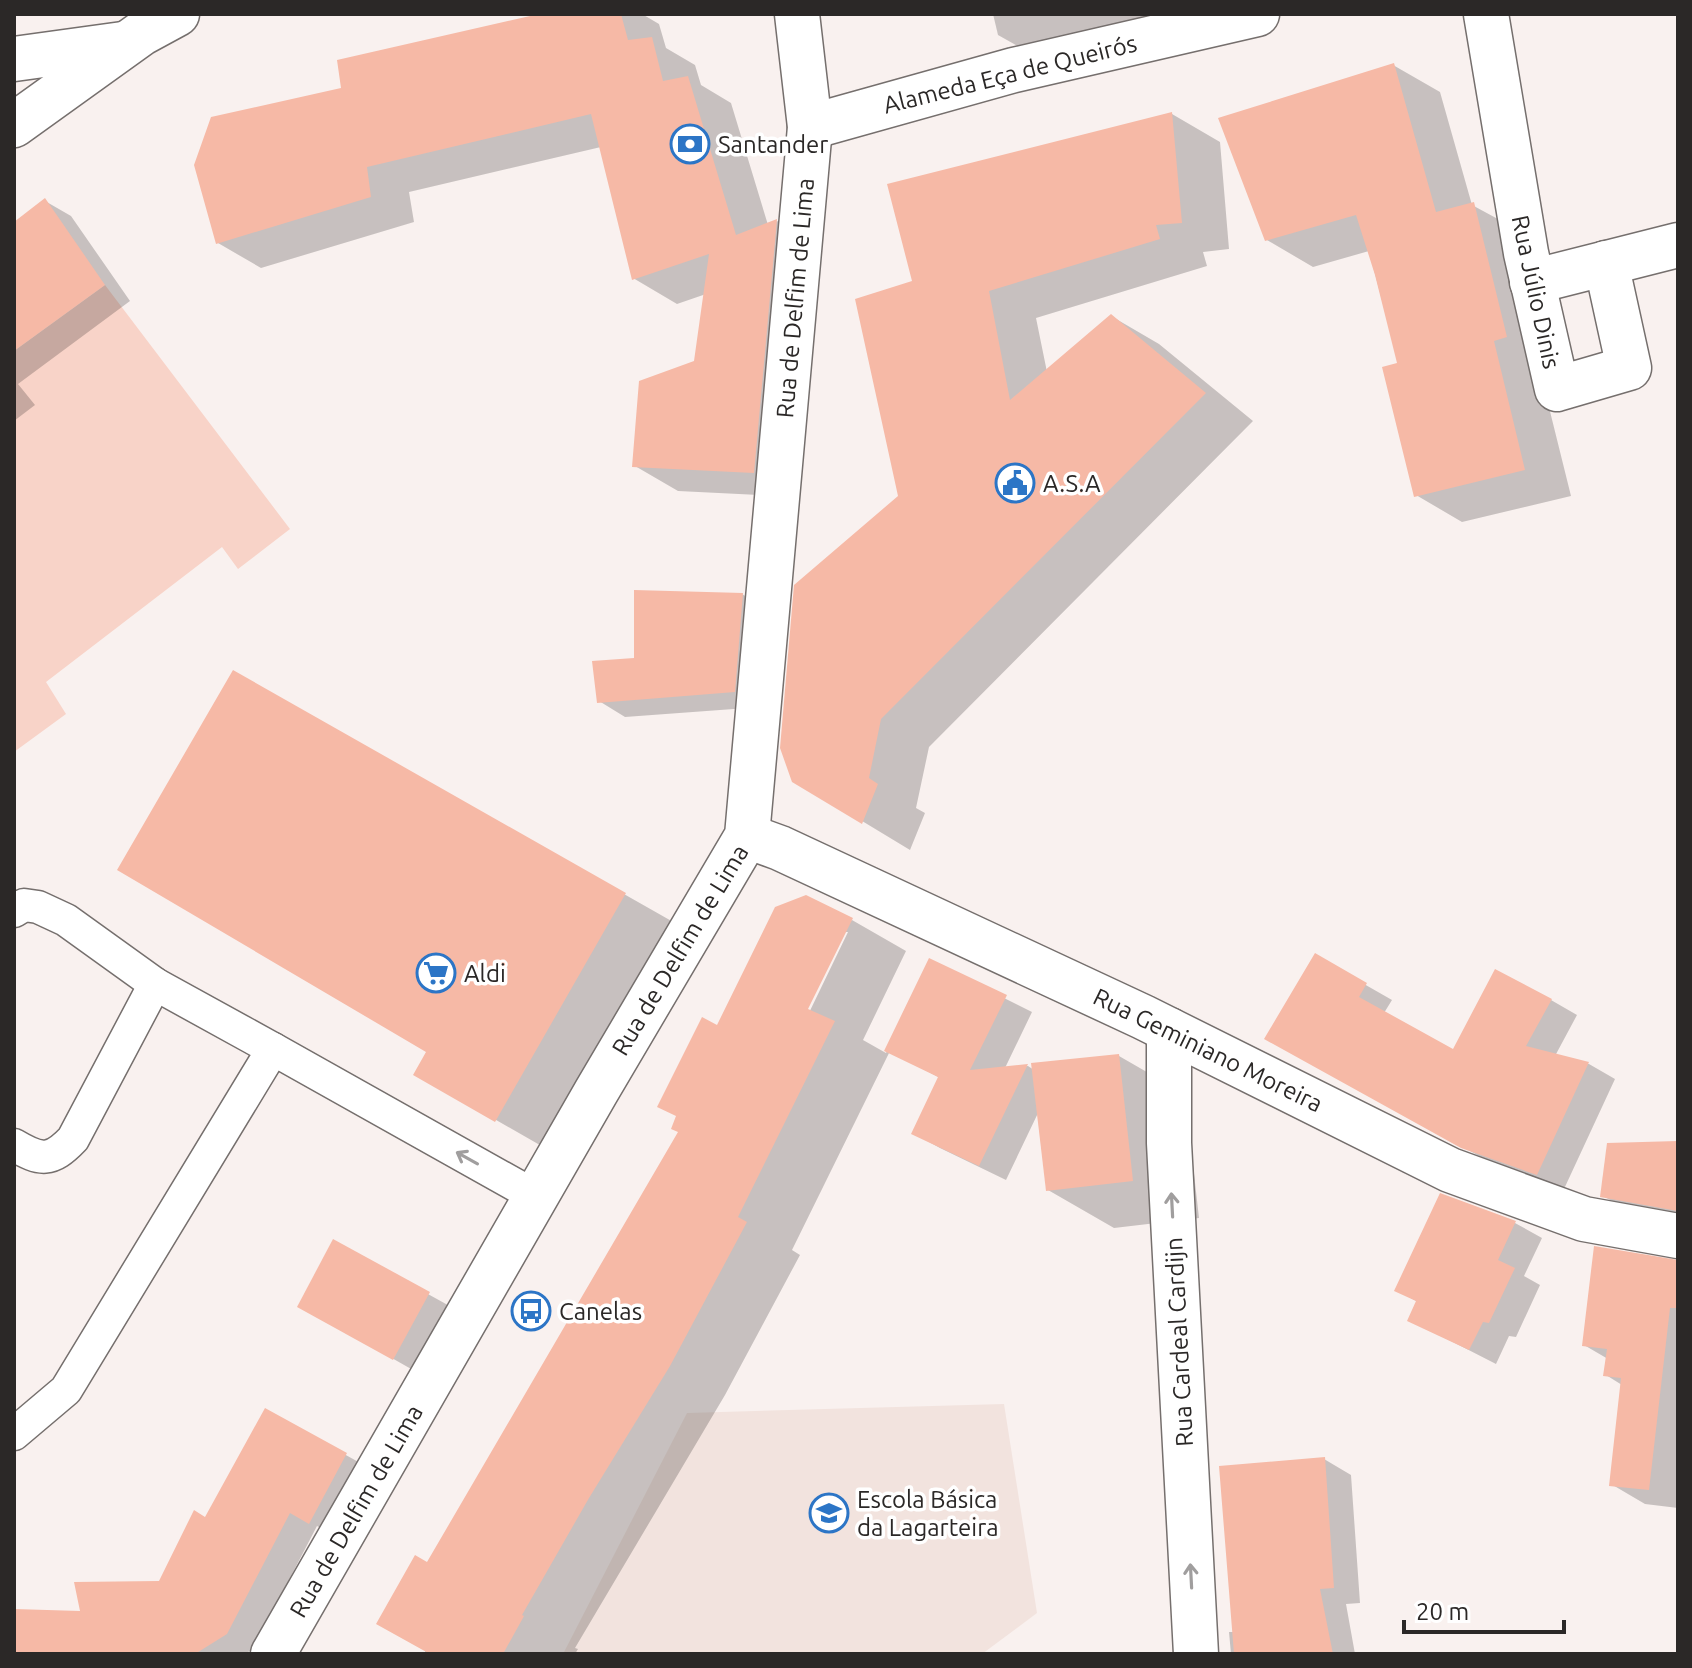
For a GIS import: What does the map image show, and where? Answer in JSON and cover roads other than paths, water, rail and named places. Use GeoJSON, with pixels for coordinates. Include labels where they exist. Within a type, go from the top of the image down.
{"type":"FeatureCollection","features":[{"type":"Feature","properties":{"kind":"street"},"geometry":{"type":"LineString","coordinates":[[14,125],[128,43],[177,14]]}},
{"type":"Feature","properties":{"kind":"street","name":"Rua de Delfim de Lima"},"geometry":{"type":"LineString","coordinates":[[273,1654],[535,1196],[747,836],[810,127],[797,14]]}},
{"type":"Feature","properties":{"kind":"street","name":"Alameda Eça de Queirós"},"geometry":{"type":"LineString","coordinates":[[810,127],[1014,70],[1257,14]]}},
{"type":"Feature","properties":{"kind":"street","name":"Rua Júlio Dinis"},"geometry":{"type":"LineString","coordinates":[[1486,14],[1532,282],[1557,389],[1629,368],[1606,263]]}},
{"type":"Feature","properties":{"kind":"street"},"geometry":{"type":"LineString","coordinates":[[14,59],[128,43]]}},
{"type":"Feature","properties":{"kind":"street"},"geometry":{"type":"LineString","coordinates":[[1532,282],[1678,245]]}},
{"type":"Feature","properties":{"kind":"street","name":"Rua Geminiano Moreira"},"geometry":{"type":"LineString","coordinates":[[747,836],[1169,1030],[1450,1170],[1584,1219],[1678,1236]]}},
{"type":"Feature","properties":{"kind":"street","name":"Rua Cardeal Cardijn"},"geometry":{"type":"LineString","coordinates":[[1169,1030],[1170,1159],[1196,1654]]}},
{"type":"Feature","properties":{"kind":"lane"},"geometry":{"type":"LineString","coordinates":[[14,911],[24,905],[38,907],[66,920],[155,984],[535,1196]]}},
{"type":"Feature","properties":{"kind":"lane"},"geometry":{"type":"LineString","coordinates":[[14,1145],[32,1156],[50,1157],[73,1139],[155,984]]}},
{"type":"Feature","properties":{"kind":"lane"},"geometry":{"type":"LineString","coordinates":[[14,1434],[66,1390],[273,1049]]}},
{"type":"Feature","properties":{"kind":"place","name":"Santander"},"geometry":{"type":"Point","coordinates":[690,144]}},
{"type":"Feature","properties":{"kind":"place","name":"A.S.A"},"geometry":{"type":"Point","coordinates":[1015,483]}},
{"type":"Feature","properties":{"kind":"place","name":"Aldi"},"geometry":{"type":"Point","coordinates":[436,973]}},
{"type":"Feature","properties":{"kind":"place","name":"Canelas"},"geometry":{"type":"Point","coordinates":[531,1311]}},
{"type":"Feature","properties":{"kind":"place","name":"Escola Básica da Lagarteira"},"geometry":{"type":"Point","coordinates":[829,1513]}}]}
